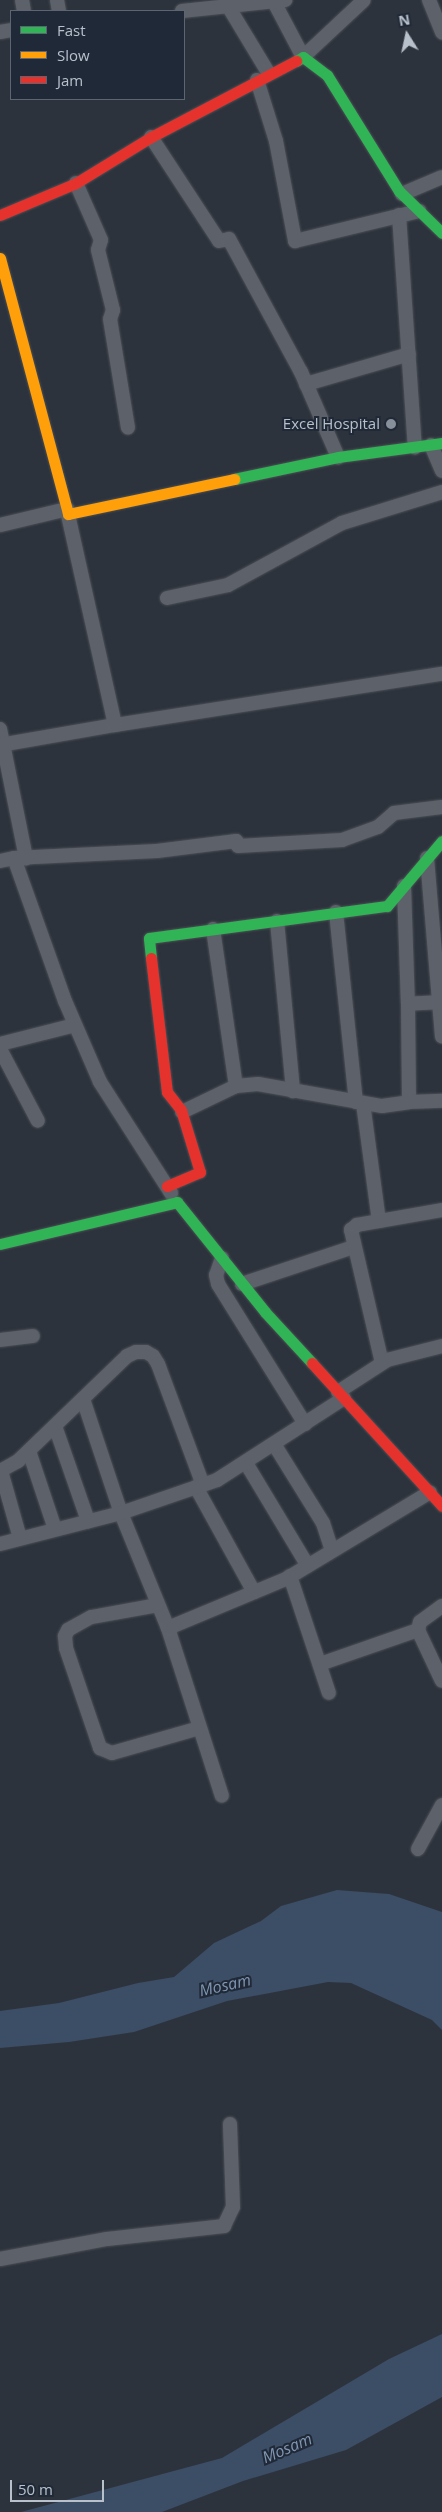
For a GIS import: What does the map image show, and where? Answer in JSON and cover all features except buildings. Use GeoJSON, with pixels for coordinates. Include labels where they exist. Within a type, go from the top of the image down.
{"type":"FeatureCollection","features":[{"type":"Feature","properties":{"kind":"street"},"geometry":{"type":"LineString","coordinates":[[185,11],[228,6],[244,2],[277,0],[303,57],[327,75],[402,194],[442,233]]}},
{"type":"Feature","properties":{"kind":"street"},"geometry":{"type":"LineString","coordinates":[[0,215],[76,184],[151,137],[303,57],[364,0]]}},
{"type":"Feature","properties":{"kind":"street"},"geometry":{"type":"LineString","coordinates":[[430,0],[442,33]]}},
{"type":"Feature","properties":{"kind":"street"},"geometry":{"type":"LineString","coordinates":[[228,6],[270,74]]}},
{"type":"Feature","properties":{"kind":"street"},"geometry":{"type":"LineString","coordinates":[[257,80],[276,141],[295,240],[419,210]]}},
{"type":"Feature","properties":{"kind":"street"},"geometry":{"type":"LineString","coordinates":[[151,137],[219,241],[230,239],[306,384],[338,457]]}},
{"type":"Feature","properties":{"kind":"street"},"geometry":{"type":"LineString","coordinates":[[402,194],[442,177]]}},
{"type":"Feature","properties":{"kind":"street"},"geometry":{"type":"LineString","coordinates":[[76,184],[101,240],[98,250],[112,310],[110,319],[128,428]]}},
{"type":"Feature","properties":{"kind":"street"},"geometry":{"type":"LineString","coordinates":[[400,215],[415,447]]}},
{"type":"Feature","properties":{"kind":"street"},"geometry":{"type":"LineString","coordinates":[[0,258],[67,511],[115,725]]}},
{"type":"Feature","properties":{"kind":"street"},"geometry":{"type":"LineString","coordinates":[[306,384],[409,354]]}},
{"type":"Feature","properties":{"kind":"street"},"geometry":{"type":"LineString","coordinates":[[0,525],[338,457],[436,444],[442,471]]}},
{"type":"Feature","properties":{"kind":"street"},"geometry":{"type":"LineString","coordinates":[[167,598],[228,585],[342,522],[442,492]]}},
{"type":"Feature","properties":{"kind":"street"},"geometry":{"type":"LineString","coordinates":[[2,744],[442,674]]}},
{"type":"Feature","properties":{"kind":"street"},"geometry":{"type":"LineString","coordinates":[[0,728],[20,858],[75,1025],[100,1082],[177,1202],[242,1284],[442,1506]]}},
{"type":"Feature","properties":{"kind":"street"},"geometry":{"type":"LineString","coordinates":[[0,861],[20,858],[157,851],[236,841],[238,846],[342,840],[378,827],[394,813],[442,807]]}},
{"type":"Feature","properties":{"kind":"street"},"geometry":{"type":"LineString","coordinates":[[167,1186],[200,1172],[182,1112],[167,1092],[149,938],[387,906],[442,840]]}},
{"type":"Feature","properties":{"kind":"street"},"geometry":{"type":"LineString","coordinates":[[427,858],[441,1002],[442,1036]]}},
{"type":"Feature","properties":{"kind":"street"},"geometry":{"type":"LineString","coordinates":[[404,886],[409,1102]]}},
{"type":"Feature","properties":{"kind":"street"},"geometry":{"type":"LineString","coordinates":[[336,912],[360,1102],[379,1221]]}},
{"type":"Feature","properties":{"kind":"street"},"geometry":{"type":"LineString","coordinates":[[277,921],[293,1091]]}},
{"type":"Feature","properties":{"kind":"street"},"geometry":{"type":"LineString","coordinates":[[214,929],[236,1086]]}},
{"type":"Feature","properties":{"kind":"street"},"geometry":{"type":"LineString","coordinates":[[408,1004],[441,1002]]}},
{"type":"Feature","properties":{"kind":"street"},"geometry":{"type":"LineString","coordinates":[[0,1044],[75,1025]]}},
{"type":"Feature","properties":{"kind":"street"},"geometry":{"type":"LineString","coordinates":[[0,1049],[38,1121]]}},
{"type":"Feature","properties":{"kind":"street"},"geometry":{"type":"LineString","coordinates":[[182,1112],[236,1086],[258,1084],[382,1106],[409,1102],[442,1101]]}},
{"type":"Feature","properties":{"kind":"street"},"geometry":{"type":"LineString","coordinates":[[0,1244],[177,1202]]}},
{"type":"Feature","properties":{"kind":"street"},"geometry":{"type":"LineString","coordinates":[[382,1363],[353,1247],[351,1230],[357,1225],[442,1210]]}},
{"type":"Feature","properties":{"kind":"street"},"geometry":{"type":"LineString","coordinates":[[242,1284],[353,1247]]}},
{"type":"Feature","properties":{"kind":"street"},"geometry":{"type":"LineString","coordinates":[[222,1258],[216,1274],[218,1284],[305,1424]]}},
{"type":"Feature","properties":{"kind":"street"},"geometry":{"type":"LineString","coordinates":[[0,1340],[33,1336]]}},
{"type":"Feature","properties":{"kind":"street"},"geometry":{"type":"LineString","coordinates":[[0,1544],[121,1512],[199,1486],[246,1463],[305,1424],[382,1363],[442,1346]]}},
{"type":"Feature","properties":{"kind":"street"},"geometry":{"type":"LineString","coordinates":[[20,1538],[0,1471],[29,1451],[127,1356],[136,1352],[153,1356],[199,1486],[254,1592]]}},
{"type":"Feature","properties":{"kind":"street"},"geometry":{"type":"LineString","coordinates":[[83,1399],[121,1512],[168,1628],[222,1796]]}},
{"type":"Feature","properties":{"kind":"street"},"geometry":{"type":"LineString","coordinates":[[55,1426],[88,1521]]}},
{"type":"Feature","properties":{"kind":"street"},"geometry":{"type":"LineString","coordinates":[[274,1444],[323,1524],[332,1552]]}},
{"type":"Feature","properties":{"kind":"street"},"geometry":{"type":"LineString","coordinates":[[29,1451],[56,1529]]}},
{"type":"Feature","properties":{"kind":"street"},"geometry":{"type":"LineString","coordinates":[[246,1463],[308,1566]]}},
{"type":"Feature","properties":{"kind":"street"},"geometry":{"type":"LineString","coordinates":[[168,1628],[290,1576],[430,1492]]}},
{"type":"Feature","properties":{"kind":"street"},"geometry":{"type":"LineString","coordinates":[[290,1576],[329,1693]]}},
{"type":"Feature","properties":{"kind":"street"},"geometry":{"type":"LineString","coordinates":[[158,1605],[91,1617],[68,1630],[65,1636],[66,1648],[81,1693],[100,1748],[108,1753],[200,1728]]}},
{"type":"Feature","properties":{"kind":"street"},"geometry":{"type":"LineString","coordinates":[[442,1606],[420,1622],[418,1630],[442,1681]]}},
{"type":"Feature","properties":{"kind":"street"},"geometry":{"type":"LineString","coordinates":[[320,1664],[418,1630]]}},
{"type":"Feature","properties":{"kind":"street"},"geometry":{"type":"LineString","coordinates":[[418,1849],[442,1805]]}},
{"type":"Feature","properties":{"kind":"street"},"geometry":{"type":"LineString","coordinates":[[0,2259],[107,2238],[224,2226],[233,2207],[230,2124]]}},
{"type":"Feature","properties":{"kind":"water","name":"Mosam"},"geometry":{"type":"Polygon","coordinates":[[[337,1890],[389,1894],[442,1912],[442,2030],[432,2020],[351,1983],[328,1982],[227,2001],[134,2032],[69,2042],[0,2048],[0,2011],[59,2003],[138,1983],[174,1977],[214,1943],[261,1921],[281,1906],[337,1890]]]}},
{"type":"Feature","properties":{"kind":"water","name":"Mosam"},"geometry":{"type":"Polygon","coordinates":[[[442,2334],[442,2397],[346,2450],[243,2481],[162,2512],[21,2512],[222,2458],[389,2359],[442,2334]]]}},
{"type":"Feature","properties":{"kind":"traffic: fast"},"geometry":{"type":"LineString","coordinates":[[296,61],[303,57],[327,75],[399,191],[442,233]]}},
{"type":"Feature","properties":{"kind":"traffic: fast"},"geometry":{"type":"LineString","coordinates":[[234,479],[338,457],[442,443]]}},
{"type":"Feature","properties":{"kind":"traffic: fast"},"geometry":{"type":"LineString","coordinates":[[151,958],[149,938],[387,906],[442,841]]}},
{"type":"Feature","properties":{"kind":"traffic: fast"},"geometry":{"type":"LineString","coordinates":[[0,1244],[177,1202],[265,1312],[312,1363]]}},
{"type":"Feature","properties":{"kind":"traffic: slow"},"geometry":{"type":"LineString","coordinates":[[0,258],[68,514],[234,479]]}},
{"type":"Feature","properties":{"kind":"traffic: jam"},"geometry":{"type":"LineString","coordinates":[[0,215],[76,183],[151,137],[296,61]]}},
{"type":"Feature","properties":{"kind":"traffic: jam"},"geometry":{"type":"LineString","coordinates":[[151,958],[167,1092],[181,1110],[200,1172],[167,1186]]}},
{"type":"Feature","properties":{"kind":"traffic: jam"},"geometry":{"type":"LineString","coordinates":[[312,1363],[442,1506]]}},
{"type":"Feature","properties":{"kind":"place","name":"Excel Hospital"},"geometry":{"type":"Point","coordinates":[391,424]}}]}
